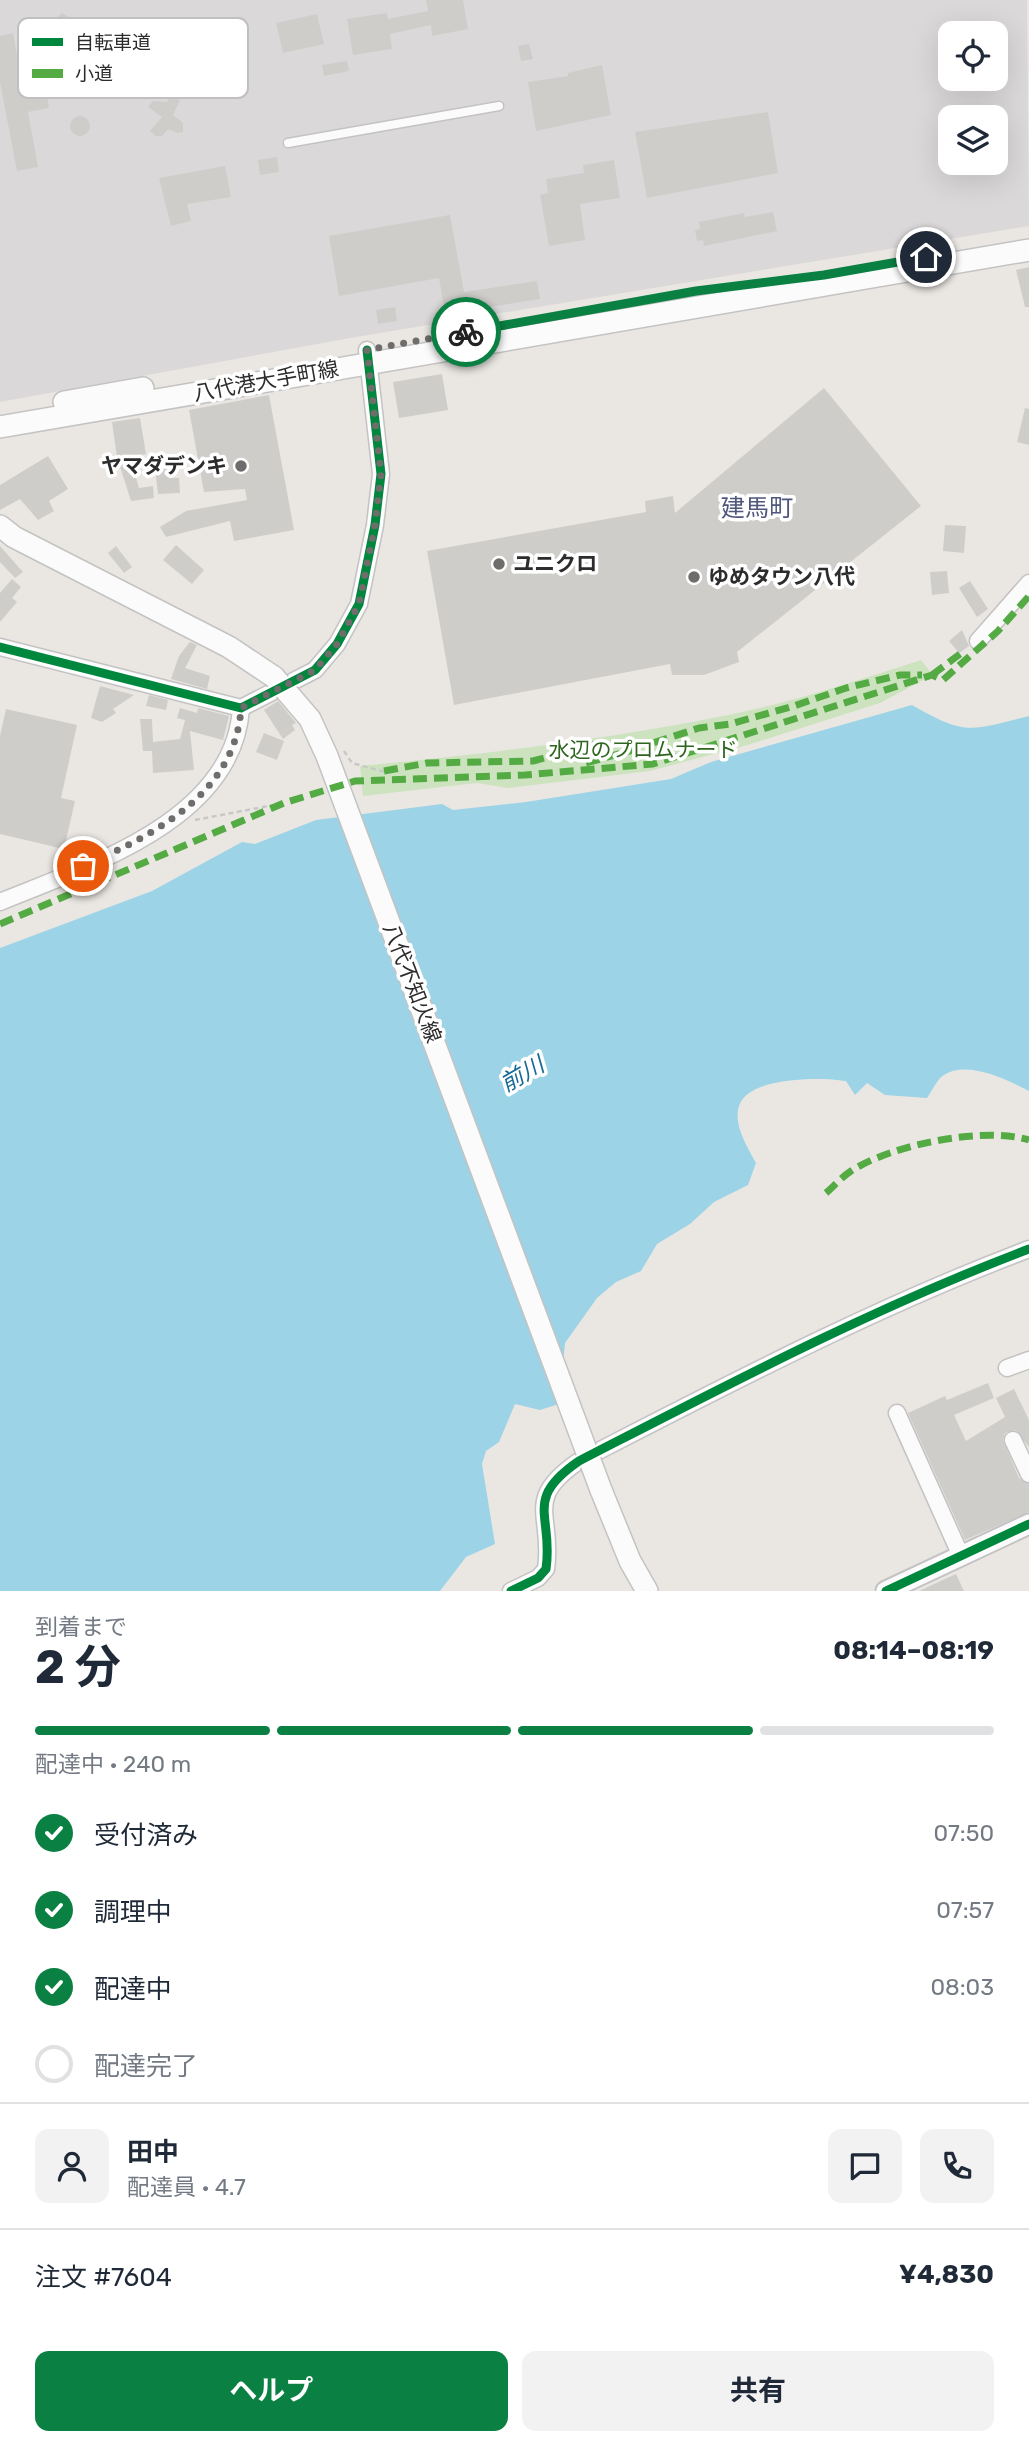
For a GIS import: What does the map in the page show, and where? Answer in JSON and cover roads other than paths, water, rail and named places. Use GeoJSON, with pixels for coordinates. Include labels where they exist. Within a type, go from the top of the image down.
{"type":"FeatureCollection","features":[{"type":"Feature","properties":{"kind":"main road","name":"八代港大手町線"},"geometry":{"type":"LineString","coordinates":[[0,427],[696,291],[824,275],[1029,239]]}},
{"type":"Feature","properties":{"kind":"main road","name":"八代港大手町線"},"geometry":{"type":"LineString","coordinates":[[0,413],[1029,250]]}},
{"type":"Feature","properties":{"kind":"main road","name":"八代不知火線"},"geometry":{"type":"LineString","coordinates":[[0,526],[14,537],[229,647],[274,677],[310,719],[327,756],[601,1490],[630,1561],[647,1591]]}},
{"type":"Feature","properties":{"kind":"street"},"geometry":{"type":"LineString","coordinates":[[0,647],[241,708],[315,670],[337,644],[359,604],[375,525],[381,474],[378,425],[367,356]]}},
{"type":"Feature","properties":{"kind":"street"},"geometry":{"type":"LineString","coordinates":[[978,641],[1029,583]]}},
{"type":"Feature","properties":{"kind":"street"},"geometry":{"type":"LineString","coordinates":[[0,902],[108,856],[161,828],[195,803],[222,766],[240,724],[241,708]]}},
{"type":"Feature","properties":{"kind":"street"},"geometry":{"type":"LineString","coordinates":[[511,1591],[538,1578],[547,1569],[543,1506],[547,1488],[579,1461],[812,1342],[909,1296],[1029,1249]]}},
{"type":"Feature","properties":{"kind":"street"},"geometry":{"type":"LineString","coordinates":[[1007,1367],[1029,1360]]}},
{"type":"Feature","properties":{"kind":"street"},"geometry":{"type":"LineString","coordinates":[[897,1413],[961,1556]]}},
{"type":"Feature","properties":{"kind":"street"},"geometry":{"type":"LineString","coordinates":[[1013,1440],[1029,1474]]}},
{"type":"Feature","properties":{"kind":"street"},"geometry":{"type":"LineString","coordinates":[[886,1591],[1029,1524]]}},
{"type":"Feature","properties":{"kind":"lane"},"geometry":{"type":"LineString","coordinates":[[288,144],[499,106]]}},
{"type":"Feature","properties":{"kind":"water","name":"前川"},"geometry":{"type":"Polygon","coordinates":[[[912,705],[945,722],[969,728],[1029,716],[1029,1091],[987,1073],[964,1070],[953,1071],[941,1077],[927,1098],[885,1095],[867,1083],[855,1095],[846,1081],[820,1079],[771,1084],[745,1096],[739,1106],[738,1121],[756,1163],[748,1185],[714,1202],[690,1224],[657,1244],[641,1271],[616,1282],[597,1298],[565,1343],[559,1404],[540,1410],[515,1404],[499,1442],[486,1451],[482,1464],[495,1544],[466,1557],[440,1591],[0,1591],[0,948],[152,891],[242,842],[255,844],[316,820],[442,804],[453,810],[526,802],[671,779],[711,762],[912,705]]]}},
{"type":"Feature","properties":{"kind":"place","name":"ヤマダデンキ"},"geometry":{"type":"Point","coordinates":[241,466]}},
{"type":"Feature","properties":{"kind":"place","name":"ユニクロ"},"geometry":{"type":"Point","coordinates":[499,564]}},
{"type":"Feature","properties":{"kind":"place","name":"ゆめタウン八代"},"geometry":{"type":"Point","coordinates":[694,577]}},
{"type":"Feature","properties":{"kind":"district","name":"建馬町"},"geometry":{"type":"Point","coordinates":[757,508]}},
{"type":"Feature","properties":{"kind":"park label","name":"水辺のプロムナード"},"geometry":{"type":"Point","coordinates":[643,750]}}]}
